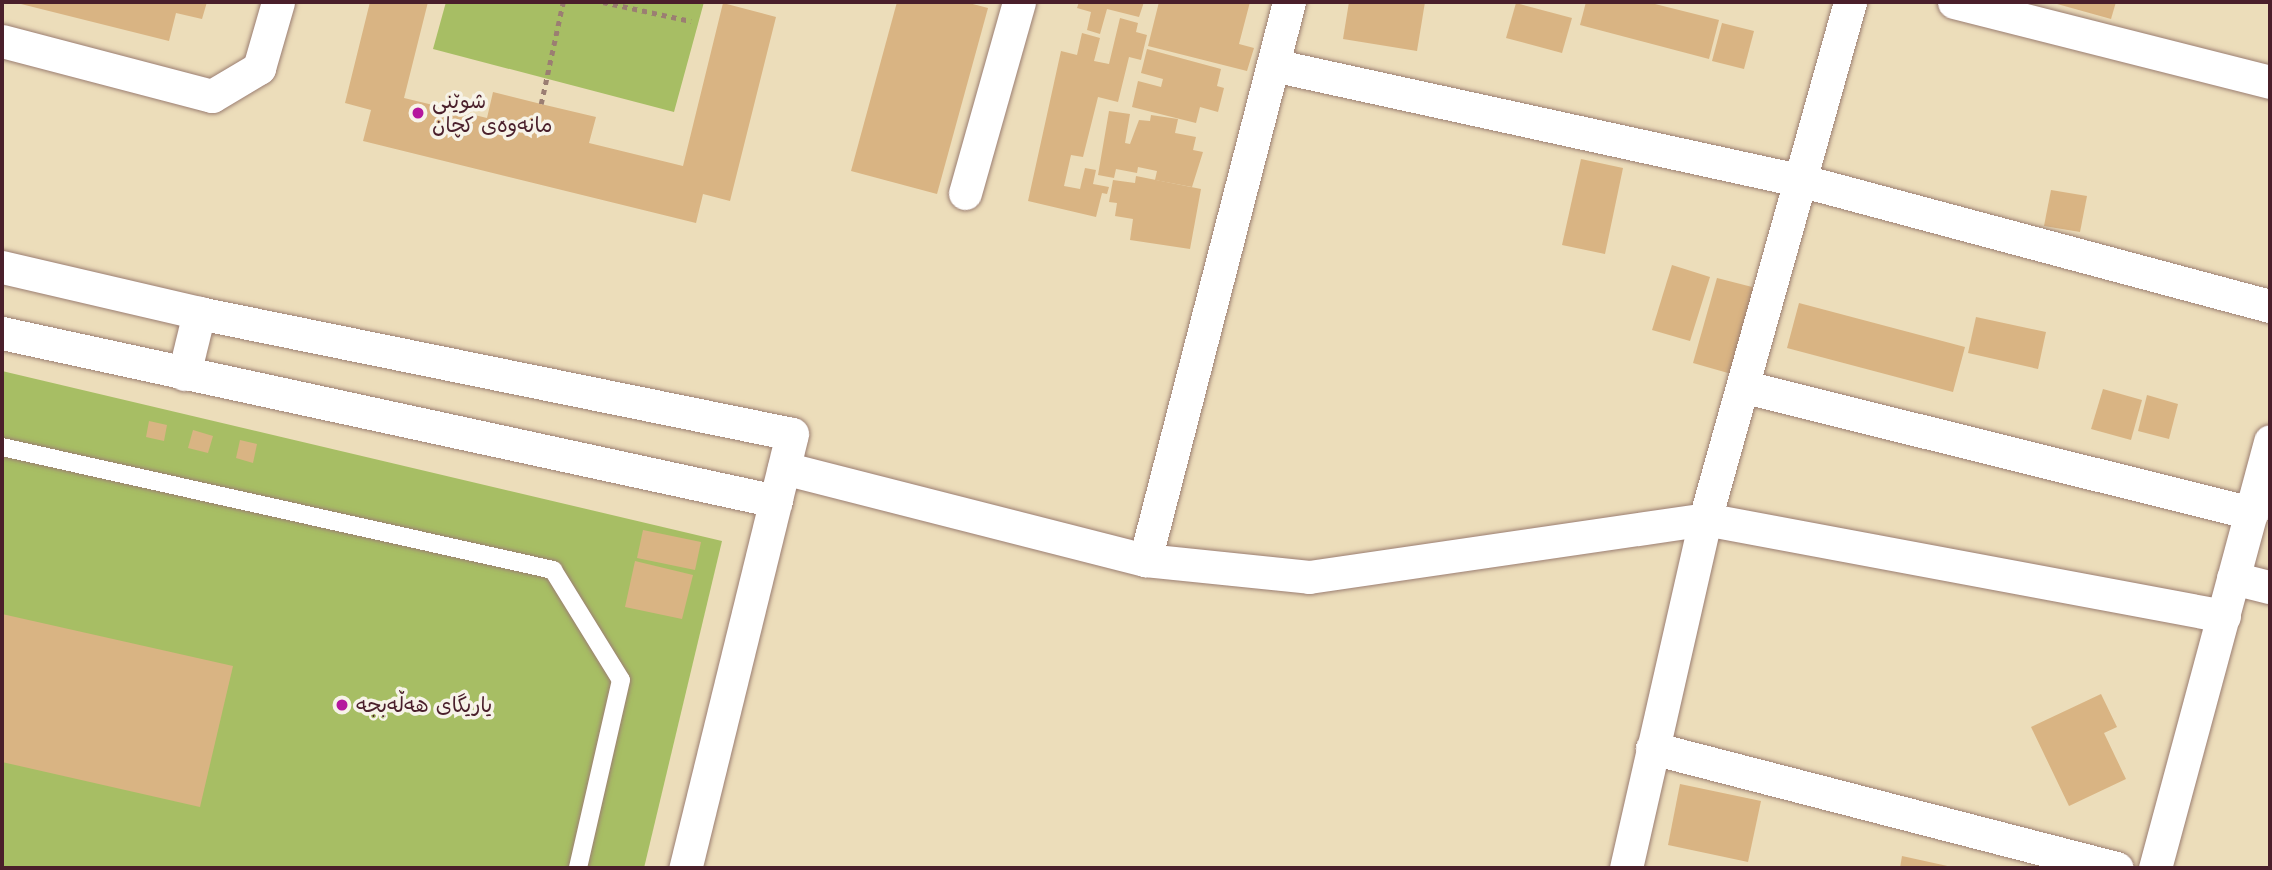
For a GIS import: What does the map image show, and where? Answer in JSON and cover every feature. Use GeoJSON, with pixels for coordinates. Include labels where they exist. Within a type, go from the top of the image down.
{"type":"FeatureCollection","features":[{"type":"Feature","properties":{"kind":"street"},"geometry":{"type":"LineString","coordinates":[[2,41],[212,96],[259,68],[278,2]]}},
{"type":"Feature","properties":{"kind":"street"},"geometry":{"type":"LineString","coordinates":[[965,193],[1018,2]]}},
{"type":"Feature","properties":{"kind":"street"},"geometry":{"type":"LineString","coordinates":[[1145,559],[1289,2]]}},
{"type":"Feature","properties":{"kind":"street"},"geometry":{"type":"LineString","coordinates":[[1626,868],[1651,748],[1705,519],[1803,181],[1850,2]]}},
{"type":"Feature","properties":{"kind":"street"},"geometry":{"type":"LineString","coordinates":[[1954,2],[2270,82]]}},
{"type":"Feature","properties":{"kind":"street"},"geometry":{"type":"LineString","coordinates":[[1273,65],[1803,181],[2270,306]]}},
{"type":"Feature","properties":{"kind":"street"},"geometry":{"type":"LineString","coordinates":[[2,267],[199,313],[792,434],[685,868]]}},
{"type":"Feature","properties":{"kind":"street"},"geometry":{"type":"LineString","coordinates":[[184,374],[199,313]]}},
{"type":"Feature","properties":{"kind":"street"},"geometry":{"type":"LineString","coordinates":[[2,332],[184,374],[776,501]]}},
{"type":"Feature","properties":{"kind":"street"},"geometry":{"type":"LineString","coordinates":[[1745,387],[2252,513]]}},
{"type":"Feature","properties":{"kind":"street"},"geometry":{"type":"LineString","coordinates":[[2155,868],[2270,441]]}},
{"type":"Feature","properties":{"kind":"street"},"geometry":{"type":"LineString","coordinates":[[784,468],[1145,559],[1309,577],[1705,519],[2224,616]]}},
{"type":"Feature","properties":{"kind":"street"},"geometry":{"type":"LineString","coordinates":[[2233,578],[2270,587]]}},
{"type":"Feature","properties":{"kind":"street"},"geometry":{"type":"LineString","coordinates":[[1651,748],[2117,868]]}},
{"type":"Feature","properties":{"kind":"lane"},"geometry":{"type":"LineString","coordinates":[[2,447],[554,570],[621,680],[578,868]]}},
{"type":"Feature","properties":{"kind":"path"},"geometry":{"type":"LineString","coordinates":[[541,104],[563,2]]}},
{"type":"Feature","properties":{"kind":"path"},"geometry":{"type":"LineString","coordinates":[[603,2],[691,22]]}},
{"type":"Feature","properties":{"kind":"green space"},"geometry":{"type":"Polygon","coordinates":[[[446,2],[704,2],[674,112],[433,49],[446,2]]]}},
{"type":"Feature","properties":{"kind":"green space","name":"یاریگای هەڵەبجە"},"geometry":{"type":"Polygon","coordinates":[[[2,371],[722,541],[644,868],[2,868],[2,371]]]}},
{"type":"Feature","properties":{"kind":"building"},"geometry":{"type":"Polygon","coordinates":[[[13,2],[207,2],[202,19],[176,13],[169,41],[13,2]]]}},
{"type":"Feature","properties":{"kind":"building","name":"شوێنی مانەوەی کچان"},"geometry":{"type":"Polygon","coordinates":[[[370,2],[428,2],[404,98],[487,118],[493,92],[596,117],[589,143],[683,166],[723,3],[776,17],[730,201],[703,194],[696,223],[363,141],[371,110],[345,103],[370,2]]]}},
{"type":"Feature","properties":{"kind":"building"},"geometry":{"type":"Polygon","coordinates":[[[897,2],[965,2],[988,8],[937,194],[851,171],[897,2]]]}},
{"type":"Feature","properties":{"kind":"building"},"geometry":{"type":"Polygon","coordinates":[[[1079,2],[1144,2],[1139,17],[1107,9],[1100,34],[1087,30],[1091,12],[1077,8],[1079,2]]]}},
{"type":"Feature","properties":{"kind":"building"},"geometry":{"type":"Polygon","coordinates":[[[1159,2],[1250,2],[1239,44],[1254,48],[1247,71],[1148,46],[1159,2]]]}},
{"type":"Feature","properties":{"kind":"building"},"geometry":{"type":"Polygon","coordinates":[[[1349,2],[1425,2],[1417,51],[1343,39],[1349,2]]]}},
{"type":"Feature","properties":{"kind":"building"},"geometry":{"type":"Polygon","coordinates":[[[1586,2],[1647,2],[1719,20],[1709,59],[1580,25],[1586,2]]]}},
{"type":"Feature","properties":{"kind":"building"},"geometry":{"type":"Polygon","coordinates":[[[2050,2],[2116,2],[2111,19],[2050,2]]]}},
{"type":"Feature","properties":{"kind":"building"},"geometry":{"type":"Polygon","coordinates":[[[1516,3],[1572,18],[1562,53],[1506,38],[1516,3]]]}},
{"type":"Feature","properties":{"kind":"building"},"geometry":{"type":"Polygon","coordinates":[[[1120,18],[1138,23],[1136,32],[1147,35],[1141,60],[1129,57],[1118,102],[1098,97],[1083,157],[1071,155],[1064,186],[1080,189],[1085,168],[1096,170],[1093,184],[1109,187],[1107,194],[1102,193],[1096,217],[1028,201],[1061,51],[1077,55],[1082,33],[1100,38],[1094,61],[1109,64],[1120,18]]]}},
{"type":"Feature","properties":{"kind":"building"},"geometry":{"type":"Polygon","coordinates":[[[1722,23],[1754,31],[1744,69],[1712,61],[1722,23]]]}},
{"type":"Feature","properties":{"kind":"building"},"geometry":{"type":"Polygon","coordinates":[[[1147,49],[1221,69],[1217,86],[1224,88],[1218,112],[1200,107],[1196,123],[1132,107],[1138,81],[1161,87],[1163,79],[1141,73],[1147,49]]]}},
{"type":"Feature","properties":{"kind":"building"},"geometry":{"type":"Polygon","coordinates":[[[1109,111],[1130,114],[1125,143],[1130,144],[1139,120],[1150,121],[1151,115],[1178,119],[1175,133],[1196,137],[1193,150],[1203,152],[1192,187],[1155,180],[1157,171],[1138,167],[1137,173],[1116,169],[1114,178],[1098,175],[1109,111]]]}},
{"type":"Feature","properties":{"kind":"building"},"geometry":{"type":"Polygon","coordinates":[[[1581,159],[1623,168],[1605,254],[1562,245],[1581,159]]]}},
{"type":"Feature","properties":{"kind":"building"},"geometry":{"type":"Polygon","coordinates":[[[1136,176],[1201,189],[1190,249],[1130,240],[1133,219],[1115,216],[1117,203],[1109,202],[1113,180],[1135,183],[1136,176]]]}},
{"type":"Feature","properties":{"kind":"building"},"geometry":{"type":"Polygon","coordinates":[[[2051,190],[2087,196],[2080,232],[2044,226],[2051,190]]]}},
{"type":"Feature","properties":{"kind":"building"},"geometry":{"type":"Polygon","coordinates":[[[1672,265],[1710,277],[1690,341],[1652,330],[1672,265]]]}},
{"type":"Feature","properties":{"kind":"building"},"geometry":{"type":"Polygon","coordinates":[[[1717,278],[1760,289],[1735,375],[1693,363],[1717,278]]]}},
{"type":"Feature","properties":{"kind":"building"},"geometry":{"type":"Polygon","coordinates":[[[1799,303],[1965,347],[1953,392],[1787,348],[1799,303]]]}},
{"type":"Feature","properties":{"kind":"building"},"geometry":{"type":"Polygon","coordinates":[[[1976,317],[2046,332],[2038,369],[1968,353],[1976,317]]]}},
{"type":"Feature","properties":{"kind":"building"},"geometry":{"type":"Polygon","coordinates":[[[2103,389],[2142,400],[2131,440],[2091,429],[2103,389]]]}},
{"type":"Feature","properties":{"kind":"building"},"geometry":{"type":"Polygon","coordinates":[[[2147,395],[2178,404],[2169,439],[2138,431],[2147,395]]]}},
{"type":"Feature","properties":{"kind":"building"},"geometry":{"type":"Polygon","coordinates":[[[149,421],[167,425],[164,441],[146,437],[149,421]]]}},
{"type":"Feature","properties":{"kind":"building"},"geometry":{"type":"Polygon","coordinates":[[[193,430],[213,436],[208,453],[188,448],[193,430]]]}},
{"type":"Feature","properties":{"kind":"building"},"geometry":{"type":"Polygon","coordinates":[[[240,440],[257,444],[253,463],[236,458],[240,440]]]}},
{"type":"Feature","properties":{"kind":"building"},"geometry":{"type":"Polygon","coordinates":[[[643,530],[701,542],[695,570],[637,558],[643,530]]]}},
{"type":"Feature","properties":{"kind":"building"},"geometry":{"type":"Polygon","coordinates":[[[635,561],[693,575],[682,619],[625,607],[635,561]]]}},
{"type":"Feature","properties":{"kind":"building"},"geometry":{"type":"Polygon","coordinates":[[[2,614],[233,666],[200,807],[2,762],[2,614]]]}},
{"type":"Feature","properties":{"kind":"building"},"geometry":{"type":"Polygon","coordinates":[[[2101,694],[2117,727],[2104,733],[2126,779],[2069,806],[2031,727],[2101,694]]]}},
{"type":"Feature","properties":{"kind":"building"},"geometry":{"type":"Polygon","coordinates":[[[1680,784],[1761,801],[1748,862],[1668,845],[1680,784]]]}},
{"type":"Feature","properties":{"kind":"building"},"geometry":{"type":"Polygon","coordinates":[[[1902,856],[1952,867],[1952,868],[1900,868],[1902,856]]]}},
{"type":"Feature","properties":{"kind":"place","name":"شوێنی مانەوەی کچان"},"geometry":{"type":"Point","coordinates":[418,113]}},
{"type":"Feature","properties":{"kind":"place","name":"یاریگای هەڵەبجە"},"geometry":{"type":"Point","coordinates":[342,705]}}]}
